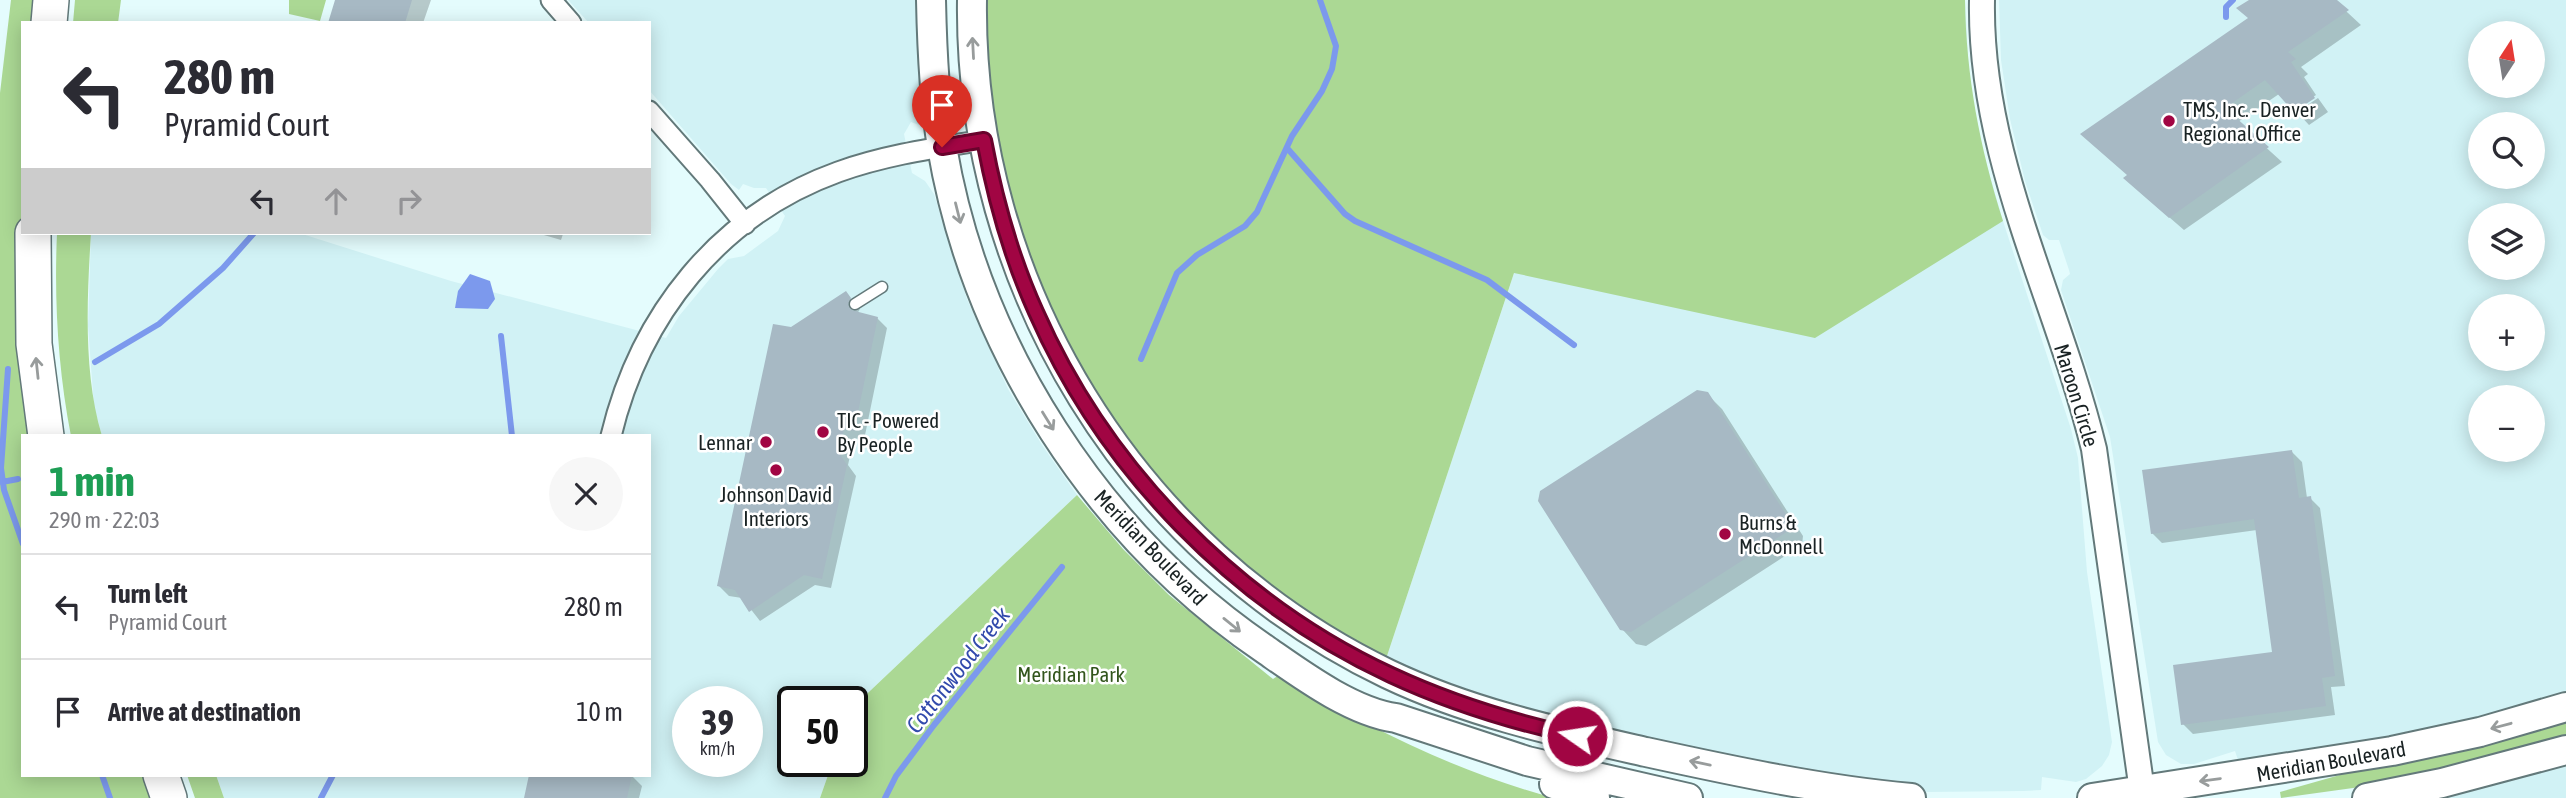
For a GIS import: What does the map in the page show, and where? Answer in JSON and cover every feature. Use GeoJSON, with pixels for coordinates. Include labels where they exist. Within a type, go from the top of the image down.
{"type":"FeatureCollection","features":[{"type":"Feature","properties":{"kind":"highway"},"geometry":{"type":"LineString","coordinates":[[49,21],[51,0]]}},
{"type":"Feature","properties":{"kind":"highway"},"geometry":{"type":"LineString","coordinates":[[33,235],[35,357],[46,434]]}},
{"type":"Feature","properties":{"kind":"highway"},"geometry":{"type":"LineString","coordinates":[[162,777],[169,798]]}},
{"type":"Feature","properties":{"kind":"main road","name":"Meridian Boulevard"},"geometry":{"type":"LineString","coordinates":[[931,0],[932,61],[942,147],[964,239],[995,321],[1036,401],[1092,486],[1164,566],[1232,626],[1307,677],[1380,716],[1396,718],[1540,764],[1688,798]]}},
{"type":"Feature","properties":{"kind":"main road","name":"Meridian Boulevard"},"geometry":{"type":"LineString","coordinates":[[972,0],[973,60],[984,140],[996,198],[1036,313],[1067,374],[1108,438],[1149,490],[1189,532],[1246,584],[1341,649],[1392,676],[1457,703],[1763,791],[1862,793],[1911,798]]}},
{"type":"Feature","properties":{"kind":"main road","name":"Meridian Boulevard"},"geometry":{"type":"LineString","coordinates":[[2092,798],[2143,794],[2392,751],[2480,732],[2566,707]]}},
{"type":"Feature","properties":{"kind":"main road"},"geometry":{"type":"LineString","coordinates":[[1380,716],[1388,724],[1473,759],[1577,790],[1595,798]]}},
{"type":"Feature","properties":{"kind":"main road","name":"Meridian Boulevard"},"geometry":{"type":"LineString","coordinates":[[2367,798],[2442,783],[2566,750]]}},
{"type":"Feature","properties":{"kind":"street"},"geometry":{"type":"LineString","coordinates":[[551,0],[569,21]]}},
{"type":"Feature","properties":{"kind":"street","name":"Maroon Circle"},"geometry":{"type":"LineString","coordinates":[[1982,0],[1986,78],[1999,149],[2079,393],[2094,449],[2143,794]]}},
{"type":"Feature","properties":{"kind":"street"},"geometry":{"type":"LineString","coordinates":[[651,113],[745,224]]}},
{"type":"Feature","properties":{"kind":"street"},"geometry":{"type":"LineString","coordinates":[[612,434],[628,378],[659,316],[704,259],[745,224],[789,194],[837,172],[874,161],[984,140]]}},
{"type":"Feature","properties":{"kind":"lane"},"geometry":{"type":"LineString","coordinates":[[855,304],[882,287]]}},
{"type":"Feature","properties":{"kind":"shaded area"},"geometry":{"type":"Polygon","coordinates":[[[568,0],[918,0],[923,113],[919,125],[911,122],[904,134],[912,173],[925,181],[934,194],[967,299],[1008,389],[1077,495],[868,693],[868,686],[777,686],[777,777],[827,777],[820,798],[224,798],[217,777],[651,777],[651,434],[101,434],[94,407],[88,326],[91,235],[305,235],[451,281],[666,338],[679,316],[728,259],[744,256],[778,231],[785,216],[766,188],[743,184],[739,190],[651,92],[651,21],[587,21],[568,0]]]}},
{"type":"Feature","properties":{"kind":"shaded area"},"geometry":{"type":"Polygon","coordinates":[[[1965,0],[1969,79],[1982,149],[2078,458],[2087,572],[2112,742],[2109,755],[2102,766],[2086,779],[2076,782],[2042,777],[2041,790],[1928,792],[1842,782],[1560,719],[1460,691],[1386,659],[1514,273],[1965,0]]]}},
{"type":"Feature","properties":{"kind":"shaded area"},"geometry":{"type":"Polygon","coordinates":[[[1999,0],[2566,0],[2566,694],[2394,739],[2239,763],[2235,751],[2194,764],[2181,764],[2166,755],[2158,742],[2110,437],[2061,290],[2063,280],[2070,274],[2069,270],[2059,240],[2049,240],[2043,235],[2025,181],[2010,119],[2001,60],[1999,0]]]}},
{"type":"Feature","properties":{"kind":"shaded area"},"geometry":{"type":"Polygon","coordinates":[[[2566,763],[2566,798],[2445,798],[2505,781],[2566,763]]]}},
{"type":"Feature","properties":{"kind":"green space"},"geometry":{"type":"Polygon","coordinates":[[[11,0],[39,0],[37,21],[21,21],[20,266],[35,434],[21,434],[21,777],[150,777],[158,798],[0,798],[0,93],[11,0]]]}},
{"type":"Feature","properties":{"kind":"green space"},"geometry":{"type":"Polygon","coordinates":[[[75,0],[121,0],[118,21],[73,21],[75,0]]]}},
{"type":"Feature","properties":{"kind":"green space"},"geometry":{"type":"Polygon","coordinates":[[[289,0],[326,0],[320,21],[289,14],[289,0]]]}},
{"type":"Feature","properties":{"kind":"green space"},"geometry":{"type":"Polygon","coordinates":[[[984,0],[1965,0],[1971,84],[2003,221],[1815,338],[1514,273],[1386,659],[1317,620],[1244,567],[1173,499],[1109,419],[1059,332],[1019,233],[991,112],[984,0]]]}},
{"type":"Feature","properties":{"kind":"green space"},"geometry":{"type":"Polygon","coordinates":[[[57,235],[91,235],[89,361],[102,434],[71,434],[58,335],[57,235]]]}},
{"type":"Feature","properties":{"kind":"green space","name":"Meridian Park"},"geometry":{"type":"Polygon","coordinates":[[[1077,495],[1123,549],[1169,595],[1273,679],[1279,675],[1379,730],[1446,761],[1554,798],[820,798],[827,777],[868,777],[868,693],[1077,495]]]}},
{"type":"Feature","properties":{"kind":"green space"},"geometry":{"type":"Polygon","coordinates":[[[2566,719],[2566,737],[2382,784],[2281,798],[2280,792],[2361,769],[2566,719]]]}},
{"type":"Feature","properties":{"kind":"green space"},"geometry":{"type":"Polygon","coordinates":[[[188,777],[217,777],[224,798],[195,798],[188,777]]]}},
{"type":"Feature","properties":{"kind":"water"},"geometry":{"type":"Polygon","coordinates":[[[470,274],[490,281],[495,299],[488,309],[455,308],[458,291],[470,274]]]}},
{"type":"Feature","properties":{"kind":"building"},"geometry":{"type":"Polygon","coordinates":[[[335,0],[412,0],[406,21],[329,21],[335,0]]]}},
{"type":"Feature","properties":{"kind":"building","name":"TMS, Inc. - Denver Regional Office"},"geometry":{"type":"Polygon","coordinates":[[[2249,0],[2337,0],[2349,10],[2288,52],[2296,59],[2291,62],[2315,98],[2294,112],[2265,80],[2225,108],[2269,147],[2169,218],[2123,178],[2127,175],[2080,134],[2248,18],[2236,8],[2249,0]]]}},
{"type":"Feature","properties":{"kind":"building"},"geometry":{"type":"Polygon","coordinates":[[[846,291],[851,298],[848,304],[851,310],[878,317],[854,431],[844,429],[839,453],[847,465],[822,579],[804,575],[749,612],[735,590],[717,586],[773,324],[791,327],[846,291]]]}},
{"type":"Feature","properties":{"kind":"building"},"geometry":{"type":"Polygon","coordinates":[[[1697,390],[1708,392],[1790,521],[1788,531],[1631,632],[1620,630],[1538,501],[1540,491],[1697,390]]]}},
{"type":"Feature","properties":{"kind":"building"},"geometry":{"type":"Polygon","coordinates":[[[2292,450],[2299,498],[2311,496],[2335,676],[2322,678],[2326,706],[2181,725],[2173,665],[2272,652],[2254,519],[2151,534],[2142,470],[2292,450]]]}},
{"type":"Feature","properties":{"kind":"building"},"geometry":{"type":"Polygon","coordinates":[[[529,777],[632,777],[627,798],[524,798],[529,777]]]}},
{"type":"Feature","properties":{"kind":"waterway","name":"Cottonwood Creek"},"geometry":{"type":"LineString","coordinates":[[1141,359],[1177,273],[1197,255],[1245,226],[1257,212],[1292,136],[1322,91],[1332,69],[1336,46],[1320,0]]}},
{"type":"Feature","properties":{"kind":"waterway"},"geometry":{"type":"LineString","coordinates":[[2226,17],[2226,7],[2233,0]]}},
{"type":"Feature","properties":{"kind":"waterway"},"geometry":{"type":"LineString","coordinates":[[1287,148],[1345,214],[1355,221],[1487,280],[1574,345]]}},
{"type":"Feature","properties":{"kind":"waterway"},"geometry":{"type":"LineString","coordinates":[[95,362],[159,324],[223,268],[252,235]]}},
{"type":"Feature","properties":{"kind":"waterway"},"geometry":{"type":"LineString","coordinates":[[501,336],[512,434]]}},
{"type":"Feature","properties":{"kind":"waterway"},"geometry":{"type":"LineString","coordinates":[[8,369],[1,468],[4,490],[21,538]]}},
{"type":"Feature","properties":{"kind":"waterway"},"geometry":{"type":"LineString","coordinates":[[2,482],[18,479]]}},
{"type":"Feature","properties":{"kind":"waterway","name":"Cottonwood Creek"},"geometry":{"type":"LineString","coordinates":[[885,798],[896,776],[934,725],[1062,567]]}},
{"type":"Feature","properties":{"kind":"waterway"},"geometry":{"type":"LineString","coordinates":[[103,777],[110,798]]}},
{"type":"Feature","properties":{"kind":"waterway"},"geometry":{"type":"LineString","coordinates":[[321,798],[332,777]]}},
{"type":"Feature","properties":{"kind":"place","name":"TMS, Inc. - Denver Regional Office"},"geometry":{"type":"Point","coordinates":[2169,121]}},
{"type":"Feature","properties":{"kind":"place","name":"TIC - Powered By People"},"geometry":{"type":"Point","coordinates":[823,432]}},
{"type":"Feature","properties":{"kind":"place","name":"Lennar"},"geometry":{"type":"Point","coordinates":[766,442]}},
{"type":"Feature","properties":{"kind":"place","name":"Johnson David Interiors"},"geometry":{"type":"Point","coordinates":[776,470]}},
{"type":"Feature","properties":{"kind":"place","name":"Burns & McDonnell"},"geometry":{"type":"Point","coordinates":[1725,534]}},
{"type":"Feature","properties":{"kind":"route"},"geometry":{"type":"LineString","coordinates":[[942,147],[984,140],[996,198],[1017,263],[1036,313],[1059,360],[1099,425],[1153,496],[1212,554],[1278,608],[1319,636],[1379,669],[1475,709],[1577,736]]}}]}
